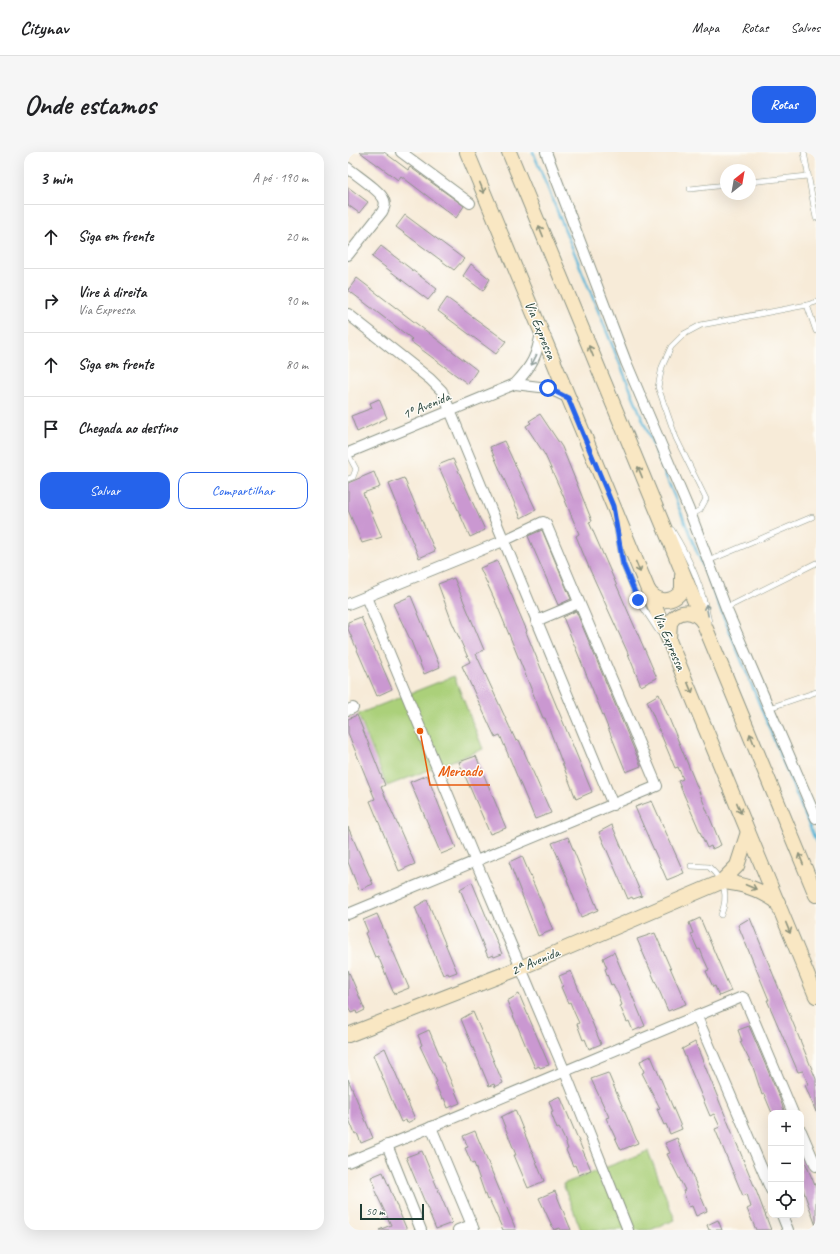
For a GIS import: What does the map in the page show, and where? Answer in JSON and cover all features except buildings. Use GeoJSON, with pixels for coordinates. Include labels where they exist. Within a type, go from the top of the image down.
{"type":"FeatureCollection","features":[{"type":"Feature","properties":{"kind":"main road"},"geometry":{"type":"LineString","coordinates":[[509,152],[681,572],[705,624],[816,895]]}},
{"type":"Feature","properties":{"kind":"main road","name":"Via Expressa"},"geometry":{"type":"LineString","coordinates":[[468,156],[646,588],[679,662],[816,996]]}},
{"type":"Feature","properties":{"kind":"main road"},"geometry":{"type":"LineString","coordinates":[[646,588],[659,600],[674,598],[683,587],[681,572]]}},
{"type":"Feature","properties":{"kind":"main road"},"geometry":{"type":"LineString","coordinates":[[669,639],[670,623],[673,618],[681,613],[693,613],[699,616],[705,624]]}},
{"type":"Feature","properties":{"kind":"main road"},"geometry":{"type":"LineString","coordinates":[[721,882],[737,866],[748,832]]}},
{"type":"Feature","properties":{"kind":"main road"},"geometry":{"type":"LineString","coordinates":[[721,882],[742,884],[765,894],[778,902]]}},
{"type":"Feature","properties":{"kind":"main road","name":"2ª Avenida"},"geometry":{"type":"LineString","coordinates":[[348,1035],[520,968],[721,882]]}},
{"type":"Feature","properties":{"kind":"street"},"geometry":{"type":"LineString","coordinates":[[400,152],[470,203]]}},
{"type":"Feature","properties":{"kind":"street"},"geometry":{"type":"LineString","coordinates":[[546,152],[626,362],[691,515],[726,608],[816,818]]}},
{"type":"Feature","properties":{"kind":"street"},"geometry":{"type":"LineString","coordinates":[[348,168],[384,198],[385,205],[382,212],[348,255]]}},
{"type":"Feature","properties":{"kind":"street"},"geometry":{"type":"LineString","coordinates":[[348,314],[430,379],[442,391],[613,806]]}},
{"type":"Feature","properties":{"kind":"street"},"geometry":{"type":"LineString","coordinates":[[515,384],[533,363],[538,351],[541,331]]}},
{"type":"Feature","properties":{"kind":"street"},"geometry":{"type":"LineString","coordinates":[[515,384],[548,388],[568,398]]}},
{"type":"Feature","properties":{"kind":"street","name":"1º Avenida"},"geometry":{"type":"LineString","coordinates":[[348,453],[515,384]]}},
{"type":"Feature","properties":{"kind":"street"},"geometry":{"type":"LineString","coordinates":[[348,604],[503,541],[541,523],[546,524],[657,784],[656,788],[348,914]]}},
{"type":"Feature","properties":{"kind":"street"},"geometry":{"type":"LineString","coordinates":[[366,597],[520,968],[565,1072],[628,1230]]}},
{"type":"Feature","properties":{"kind":"street"},"geometry":{"type":"LineString","coordinates":[[536,621],[579,602]]}},
{"type":"Feature","properties":{"kind":"street"},"geometry":{"type":"LineString","coordinates":[[348,1162],[697,1016],[744,998],[792,1110]]}},
{"type":"Feature","properties":{"kind":"street"},"geometry":{"type":"LineString","coordinates":[[697,1016],[768,1183]]}},
{"type":"Feature","properties":{"kind":"street"},"geometry":{"type":"LineString","coordinates":[[431,1127],[473,1228],[458,1230]]}},
{"type":"Feature","properties":{"kind":"street"},"geometry":{"type":"LineString","coordinates":[[804,1138],[816,1166]]}},
{"type":"Feature","properties":{"kind":"street"},"geometry":{"type":"LineString","coordinates":[[387,1146],[421,1230]]}},
{"type":"Feature","properties":{"kind":"street"},"geometry":{"type":"LineString","coordinates":[[783,1218],[788,1230]]}},
{"type":"Feature","properties":{"kind":"lane"},"geometry":{"type":"LineString","coordinates":[[804,152],[816,218]]}},
{"type":"Feature","properties":{"kind":"lane"},"geometry":{"type":"LineString","coordinates":[[756,181],[808,176]]}},
{"type":"Feature","properties":{"kind":"lane"},"geometry":{"type":"LineString","coordinates":[[690,188],[720,186]]}},
{"type":"Feature","properties":{"kind":"lane"},"geometry":{"type":"LineString","coordinates":[[691,515],[700,510],[706,499],[676,438],[658,387],[662,367],[671,347],[684,334],[701,325],[816,302]]}},
{"type":"Feature","properties":{"kind":"lane"},"geometry":{"type":"LineString","coordinates":[[807,305],[816,331]]}},
{"type":"Feature","properties":{"kind":"lane"},"geometry":{"type":"LineString","coordinates":[[348,453],[356,469],[353,477],[348,479]]}},
{"type":"Feature","properties":{"kind":"lane"},"geometry":{"type":"LineString","coordinates":[[649,494],[689,558],[704,594],[715,649]]}},
{"type":"Feature","properties":{"kind":"lane"},"geometry":{"type":"LineString","coordinates":[[613,506],[623,564],[638,600],[679,662]]}},
{"type":"Feature","properties":{"kind":"lane"},"geometry":{"type":"LineString","coordinates":[[708,561],[812,518]]}},
{"type":"Feature","properties":{"kind":"lane"},"geometry":{"type":"LineString","coordinates":[[726,608],[816,563]]}},
{"type":"Feature","properties":{"kind":"lane"},"geometry":{"type":"LineString","coordinates":[[769,708],[816,692]]}},
{"type":"Feature","properties":{"kind":"lane"},"geometry":{"type":"LineString","coordinates":[[691,866],[710,868],[721,882],[726,894],[721,915]]}},
{"type":"Feature","properties":{"kind":"green space"},"geometry":{"type":"Polygon","coordinates":[[[454,676],[483,749],[387,786],[358,714],[454,676]]]}},
{"type":"Feature","properties":{"kind":"green space"},"geometry":{"type":"Polygon","coordinates":[[[648,1151],[675,1220],[650,1230],[581,1230],[563,1184],[648,1151]]]}},
{"type":"Feature","properties":{"kind":"waterway"},"geometry":{"type":"LineString","coordinates":[[533,152],[816,842]]}},
{"type":"Feature","properties":{"kind":"place","name":"Mercado"},"geometry":{"type":"Point","coordinates":[420,731]}},
{"type":"Feature","properties":{"kind":"route"},"geometry":{"type":"LineString","coordinates":[[548,388],[568,398],[613,506],[623,564],[638,600]]}}]}
